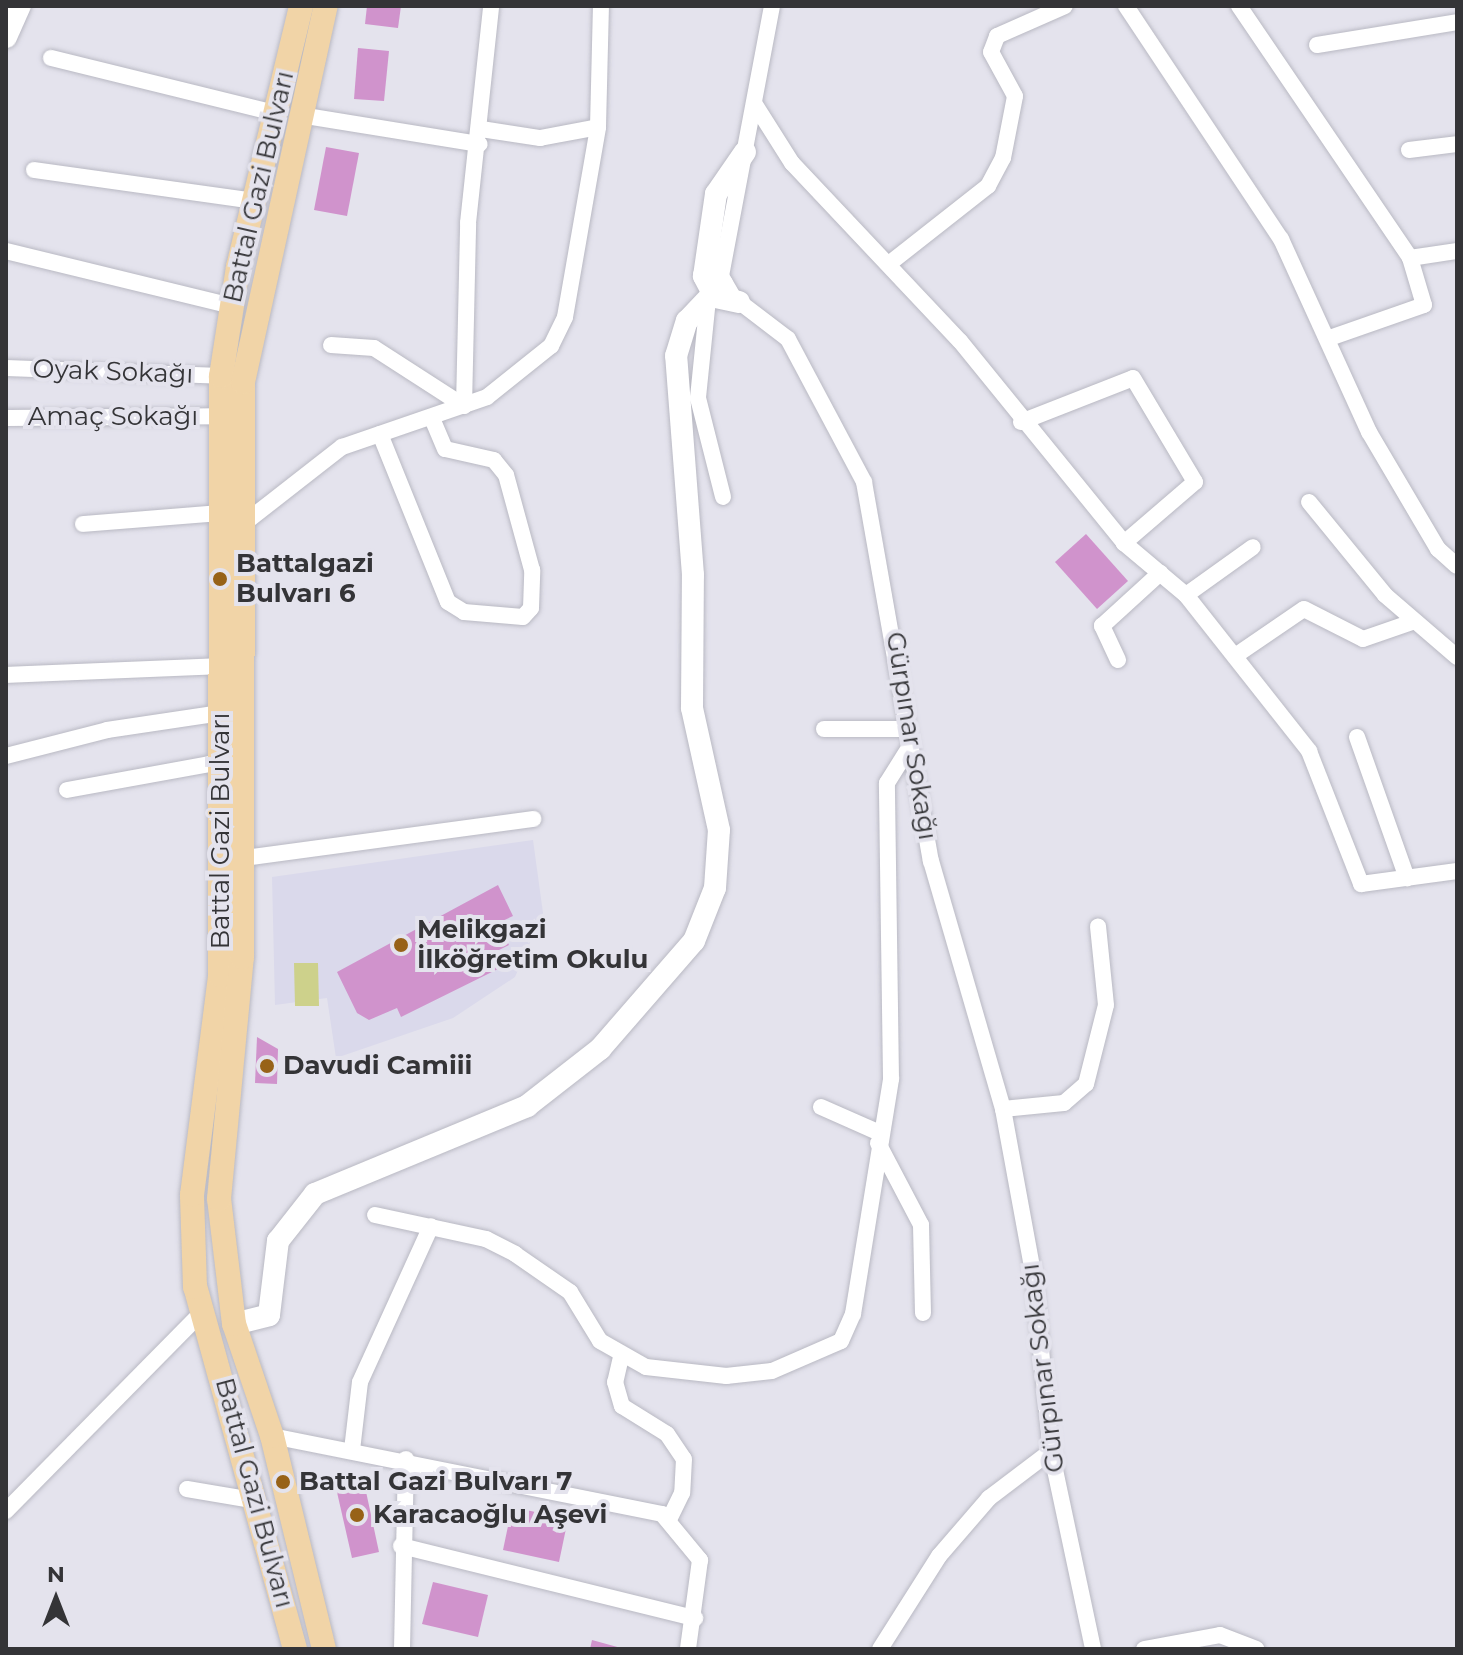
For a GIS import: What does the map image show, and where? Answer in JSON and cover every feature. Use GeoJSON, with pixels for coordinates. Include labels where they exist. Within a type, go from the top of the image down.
{"type":"FeatureCollection","features":[{"type":"Feature","properties":{"kind":"main road","name":"Battal Gazi Bulvarı"},"geometry":{"type":"LineString","coordinates":[[295,1649],[258,1501],[203,1311],[192,1195],[220,975],[221,376],[254,201],[301,6]]}},
{"type":"Feature","properties":{"kind":"main road","name":"Battal Gazi Bulvarı"},"geometry":{"type":"LineString","coordinates":[[324,1649],[272,1436],[234,1324],[219,1199],[244,858],[243,382],[326,6]]}},
{"type":"Feature","properties":{"kind":"street"},"geometry":{"type":"LineString","coordinates":[[6,37],[20,6]]}},
{"type":"Feature","properties":{"kind":"street"},"geometry":{"type":"LineString","coordinates":[[464,406],[468,223],[481,136],[491,6]]}},
{"type":"Feature","properties":{"kind":"street"},"geometry":{"type":"LineString","coordinates":[[242,525],[316,462],[380,434],[464,406],[526,372],[551,346],[565,317],[598,127],[601,6]]}},
{"type":"Feature","properties":{"kind":"street"},"geometry":{"type":"LineString","coordinates":[[739,302],[704,276],[716,194],[745,152],[772,6]]}},
{"type":"Feature","properties":{"kind":"street"},"geometry":{"type":"LineString","coordinates":[[890,263],[988,186],[1003,158],[1015,96],[991,52],[997,36],[1065,6]]}},
{"type":"Feature","properties":{"kind":"street"},"geometry":{"type":"LineString","coordinates":[[1126,6],[1281,239],[1330,338],[1369,432],[1438,549],[1457,566]]}},
{"type":"Feature","properties":{"kind":"street"},"geometry":{"type":"LineString","coordinates":[[1239,6],[1410,258],[1424,305],[1330,338]]}},
{"type":"Feature","properties":{"kind":"street"},"geometry":{"type":"LineString","coordinates":[[1430,6],[1434,23]]}},
{"type":"Feature","properties":{"kind":"street"},"geometry":{"type":"LineString","coordinates":[[1317,45],[1434,23],[1457,22]]}},
{"type":"Feature","properties":{"kind":"street"},"geometry":{"type":"LineString","coordinates":[[51,58],[275,113]]}},
{"type":"Feature","properties":{"kind":"street"},"geometry":{"type":"LineString","coordinates":[[754,103],[792,163],[890,263],[1124,543],[1186,595],[1309,751],[1361,884],[1457,871]]}},
{"type":"Feature","properties":{"kind":"street"},"geometry":{"type":"LineString","coordinates":[[300,115],[481,136],[540,138],[598,127]]}},
{"type":"Feature","properties":{"kind":"street"},"geometry":{"type":"LineString","coordinates":[[1409,150],[1457,144]]}},
{"type":"Feature","properties":{"kind":"street"},"geometry":{"type":"LineString","coordinates":[[34,170],[254,201]]}},
{"type":"Feature","properties":{"kind":"street"},"geometry":{"type":"LineString","coordinates":[[6,251],[232,306]]}},
{"type":"Feature","properties":{"kind":"street"},"geometry":{"type":"LineString","coordinates":[[1410,258],[1457,251]]}},
{"type":"Feature","properties":{"kind":"street"},"geometry":{"type":"LineString","coordinates":[[716,287],[698,398],[723,497]]}},
{"type":"Feature","properties":{"kind":"street"},"geometry":{"type":"LineString","coordinates":[[234,1324],[269,1315],[278,1241],[315,1194],[527,1106],[600,1049],[694,941],[715,888],[719,830],[692,708],[693,575],[674,407],[676,356],[687,321],[716,287]]}},
{"type":"Feature","properties":{"kind":"street","name":"Gürpınar Sokağı"},"geometry":{"type":"LineString","coordinates":[[739,302],[788,339],[864,482],[881,544],[908,750],[931,861],[1003,1109],[1034,1278],[1051,1451],[1093,1649]]}},
{"type":"Feature","properties":{"kind":"street"},"geometry":{"type":"LineString","coordinates":[[331,345],[374,348],[464,406]]}},
{"type":"Feature","properties":{"kind":"street","name":"Oyak Sokağı"},"geometry":{"type":"LineString","coordinates":[[6,368],[221,376]]}},
{"type":"Feature","properties":{"kind":"street"},"geometry":{"type":"LineString","coordinates":[[1021,422],[1133,378],[1195,482],[1124,543]]}},
{"type":"Feature","properties":{"kind":"street","name":"Amaç Sokağı"},"geometry":{"type":"LineString","coordinates":[[6,418],[219,416]]}},
{"type":"Feature","properties":{"kind":"street"},"geometry":{"type":"LineString","coordinates":[[380,434],[448,602],[464,612],[523,617],[531,608],[532,570],[503,468],[445,449],[432,418]]}},
{"type":"Feature","properties":{"kind":"street"},"geometry":{"type":"LineString","coordinates":[[1309,502],[1343,551],[1412,622],[1457,657]]}},
{"type":"Feature","properties":{"kind":"street"},"geometry":{"type":"LineString","coordinates":[[83,524],[219,513]]}},
{"type":"Feature","properties":{"kind":"street"},"geometry":{"type":"LineString","coordinates":[[1186,595],[1253,547]]}},
{"type":"Feature","properties":{"kind":"street"},"geometry":{"type":"LineString","coordinates":[[1118,660],[1102,626],[1160,573]]}},
{"type":"Feature","properties":{"kind":"street"},"geometry":{"type":"LineString","coordinates":[[1235,656],[1304,609],[1363,639],[1412,622]]}},
{"type":"Feature","properties":{"kind":"street"},"geometry":{"type":"LineString","coordinates":[[6,675],[221,666]]}},
{"type":"Feature","properties":{"kind":"street"},"geometry":{"type":"LineString","coordinates":[[6,756],[107,730],[221,713]]}},
{"type":"Feature","properties":{"kind":"street"},"geometry":{"type":"LineString","coordinates":[[824,729],[906,729]]}},
{"type":"Feature","properties":{"kind":"street"},"geometry":{"type":"LineString","coordinates":[[1357,737],[1407,878]]}},
{"type":"Feature","properties":{"kind":"street"},"geometry":{"type":"LineString","coordinates":[[375,1215],[486,1239],[543,1270],[621,1357],[679,1375],[726,1376],[830,1351],[853,1314],[879,1138],[891,1079],[887,783],[908,750]]}},
{"type":"Feature","properties":{"kind":"street"},"geometry":{"type":"LineString","coordinates":[[67,790],[221,762]]}},
{"type":"Feature","properties":{"kind":"street"},"geometry":{"type":"LineString","coordinates":[[244,858],[533,819]]}},
{"type":"Feature","properties":{"kind":"street"},"geometry":{"type":"LineString","coordinates":[[1003,1109],[1064,1103],[1086,1084],[1106,1005],[1098,926]]}},
{"type":"Feature","properties":{"kind":"street"},"geometry":{"type":"LineString","coordinates":[[821,1107],[879,1138],[921,1225],[923,1313]]}},
{"type":"Feature","properties":{"kind":"street"},"geometry":{"type":"LineString","coordinates":[[352,1450],[360,1382],[431,1226]]}},
{"type":"Feature","properties":{"kind":"street"},"geometry":{"type":"LineString","coordinates":[[6,1511],[203,1311]]}},
{"type":"Feature","properties":{"kind":"street"},"geometry":{"type":"LineString","coordinates":[[621,1357],[615,1382],[622,1406],[667,1434],[684,1459],[682,1493],[669,1520]]}},
{"type":"Feature","properties":{"kind":"street"},"geometry":{"type":"LineString","coordinates":[[272,1436],[406,1459],[669,1520],[700,1560],[695,1618],[688,1649]]}},
{"type":"Feature","properties":{"kind":"street"},"geometry":{"type":"LineString","coordinates":[[880,1649],[939,1556],[989,1498],[1051,1451]]}},
{"type":"Feature","properties":{"kind":"street"},"geometry":{"type":"LineString","coordinates":[[402,1649],[401,1546],[406,1459]]}},
{"type":"Feature","properties":{"kind":"street"},"geometry":{"type":"LineString","coordinates":[[187,1489],[258,1501]]}},
{"type":"Feature","properties":{"kind":"street"},"geometry":{"type":"LineString","coordinates":[[401,1546],[695,1618]]}},
{"type":"Feature","properties":{"kind":"street"},"geometry":{"type":"LineString","coordinates":[[1144,1649],[1212,1635],[1256,1649]]}},
{"type":"Feature","properties":{"kind":"shaded area","name":"Melikgazi İlköğretim Okulu"},"geometry":{"type":"Polygon","coordinates":[[[533,840],[543,913],[515,977],[453,1018],[336,1058],[327,998],[275,1005],[272,877],[533,840]]]}},
{"type":"Feature","properties":{"kind":"green space"},"geometry":{"type":"Polygon","coordinates":[[[294,963],[318,963],[319,1006],[295,1006],[294,963]]]}},
{"type":"Feature","properties":{"kind":"building"},"geometry":{"type":"Polygon","coordinates":[[[367,6],[401,6],[398,28],[365,24],[367,6]]]}},
{"type":"Feature","properties":{"kind":"building"},"geometry":{"type":"Polygon","coordinates":[[[358,48],[389,51],[384,101],[354,99],[358,48]]]}},
{"type":"Feature","properties":{"kind":"building"},"geometry":{"type":"Polygon","coordinates":[[[326,147],[359,153],[347,216],[314,210],[326,147]]]}},
{"type":"Feature","properties":{"kind":"building"},"geometry":{"type":"Polygon","coordinates":[[[1086,534],[1128,581],[1097,609],[1055,562],[1086,534]]]}},
{"type":"Feature","properties":{"kind":"building"},"geometry":{"type":"Polygon","coordinates":[[[498,885],[513,916],[498,923],[509,945],[497,951],[504,966],[401,1017],[397,1008],[369,1020],[357,1013],[337,972],[498,885]]]}},
{"type":"Feature","properties":{"kind":"building","name":"Davudi Camiii"},"geometry":{"type":"Polygon","coordinates":[[[257,1037],[278,1049],[277,1084],[255,1083],[257,1037]]]}},
{"type":"Feature","properties":{"kind":"building","name":"Karacaoğlu Aşevi"},"geometry":{"type":"Polygon","coordinates":[[[362,1473],[379,1552],[352,1558],[334,1479],[362,1473]]]}},
{"type":"Feature","properties":{"kind":"building"},"geometry":{"type":"Polygon","coordinates":[[[512,1507],[568,1519],[559,1562],[503,1550],[512,1507]]]}},
{"type":"Feature","properties":{"kind":"building"},"geometry":{"type":"Polygon","coordinates":[[[433,1582],[488,1595],[478,1637],[422,1624],[433,1582]]]}},
{"type":"Feature","properties":{"kind":"building"},"geometry":{"type":"Polygon","coordinates":[[[592,1640],[621,1648],[621,1649],[590,1649],[592,1640]]]}},
{"type":"Feature","properties":{"kind":"place","name":"Battalgazi Bulvarı 6"},"geometry":{"type":"Point","coordinates":[220,579]}},
{"type":"Feature","properties":{"kind":"place","name":"Melikgazi İlköğretim Okulu"},"geometry":{"type":"Point","coordinates":[401,945]}},
{"type":"Feature","properties":{"kind":"place","name":"Davudi Camiii"},"geometry":{"type":"Point","coordinates":[267,1066]}},
{"type":"Feature","properties":{"kind":"place","name":"Battal Gazi Bulvarı 7"},"geometry":{"type":"Point","coordinates":[283,1482]}},
{"type":"Feature","properties":{"kind":"place","name":"Karacaoğlu Aşevi"},"geometry":{"type":"Point","coordinates":[357,1515]}}]}
